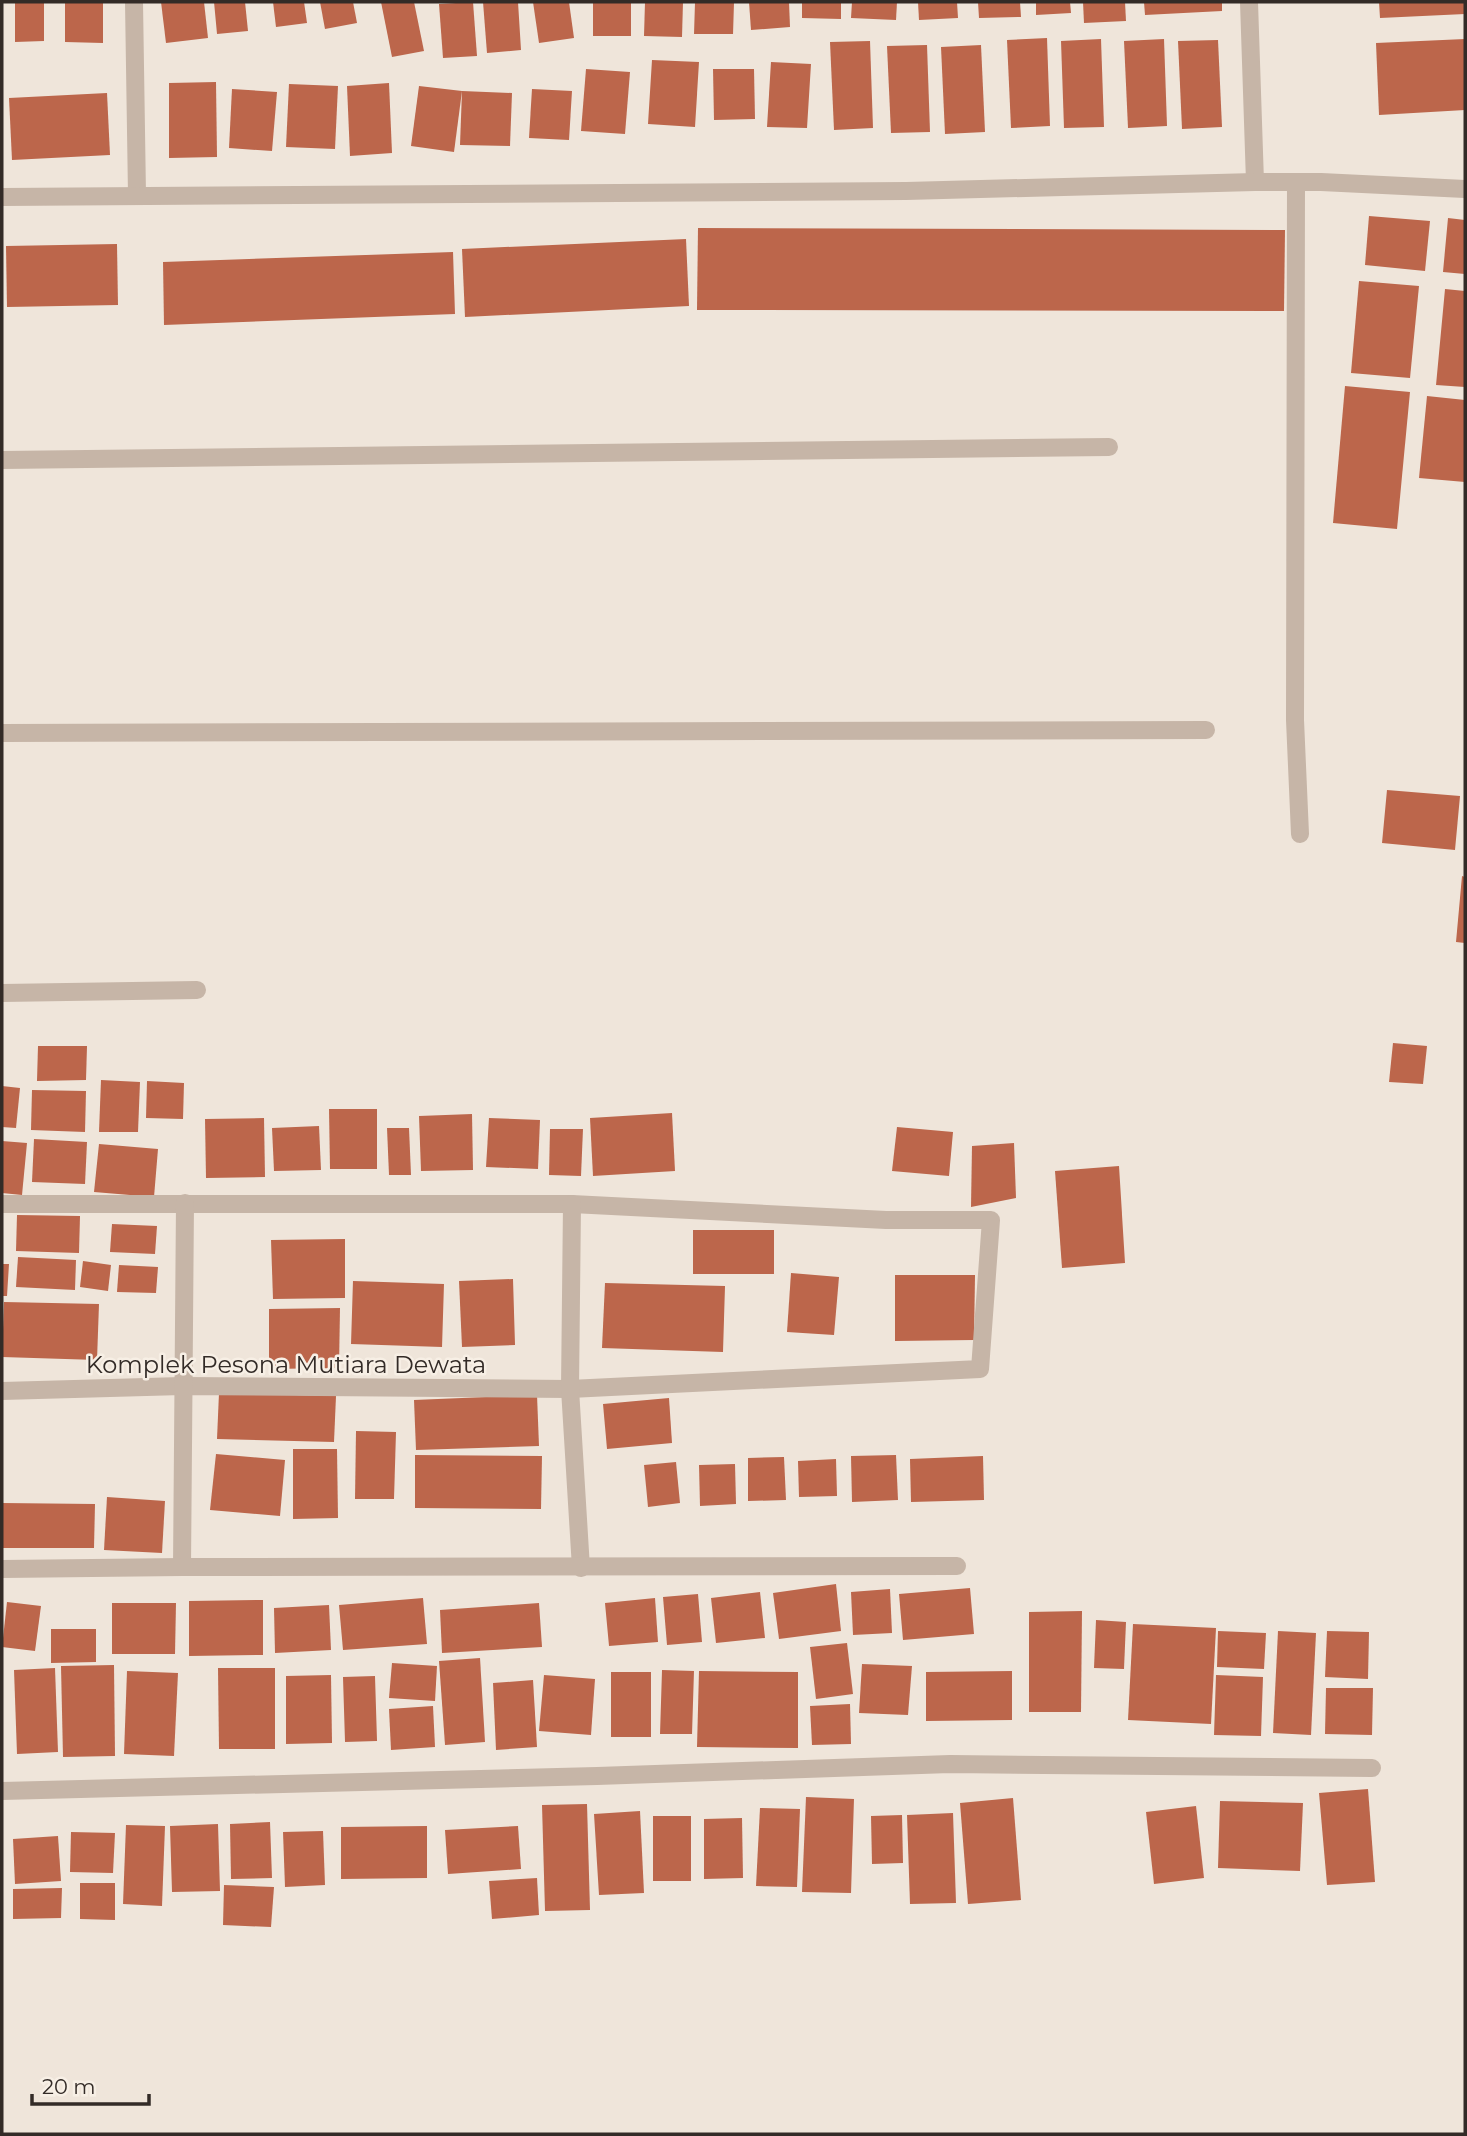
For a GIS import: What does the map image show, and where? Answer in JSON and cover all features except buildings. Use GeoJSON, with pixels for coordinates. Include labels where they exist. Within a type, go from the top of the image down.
{"type":"FeatureCollection","features":[{"type":"Feature","properties":{"kind":"street"},"geometry":{"type":"LineString","coordinates":[[134,2],[138,195]]}},
{"type":"Feature","properties":{"kind":"street"},"geometry":{"type":"LineString","coordinates":[[1249,2],[1255,182]]}},
{"type":"Feature","properties":{"kind":"street"},"geometry":{"type":"LineString","coordinates":[[2,197],[906,191],[1255,182],[1465,189]]}},
{"type":"Feature","properties":{"kind":"street"},"geometry":{"type":"LineString","coordinates":[[1296,183],[1295,720],[1300,834]]}},
{"type":"Feature","properties":{"kind":"street"},"geometry":{"type":"LineString","coordinates":[[2,460],[1109,447]]}},
{"type":"Feature","properties":{"kind":"street"},"geometry":{"type":"LineString","coordinates":[[2,733],[1206,730]]}},
{"type":"Feature","properties":{"kind":"street"},"geometry":{"type":"LineString","coordinates":[[2,993],[197,990]]}},
{"type":"Feature","properties":{"kind":"street"},"geometry":{"type":"LineString","coordinates":[[182,1567],[185,1203]]}},
{"type":"Feature","properties":{"kind":"street"},"geometry":{"type":"LineString","coordinates":[[2,1205],[572,1204],[570,1389],[581,1568]]}},
{"type":"Feature","properties":{"kind":"street","name":"Komplek Pesona Mutiara Dewata"},"geometry":{"type":"LineString","coordinates":[[2,1391],[182,1386],[570,1389],[980,1369],[991,1220],[886,1220],[572,1204]]}},
{"type":"Feature","properties":{"kind":"street"},"geometry":{"type":"LineString","coordinates":[[2,1569],[957,1566]]}},
{"type":"Feature","properties":{"kind":"street"},"geometry":{"type":"LineString","coordinates":[[2,1791],[570,1777],[950,1764],[1372,1768]]}}]}
